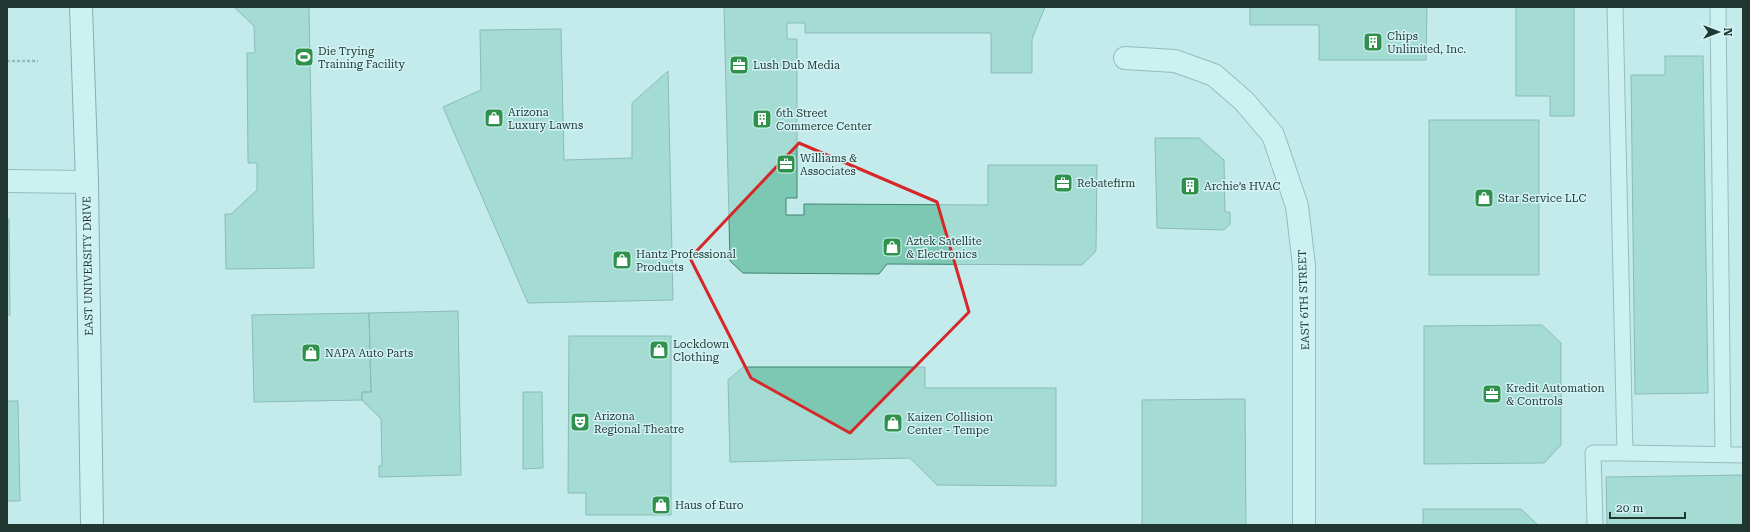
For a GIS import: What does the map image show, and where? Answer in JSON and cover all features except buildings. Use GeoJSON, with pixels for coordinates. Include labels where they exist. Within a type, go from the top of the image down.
{"type":"FeatureCollection","features":[{"type":"Feature","properties":{"kind":"street","name":"EAST UNIVERSITY DRIVE"},"geometry":{"type":"LineString","coordinates":[[81,7],[87,182],[92,525]]}},
{"type":"Feature","properties":{"kind":"street","name":"EAST 6TH STREET"},"geometry":{"type":"LineString","coordinates":[[1126,58],[1175,61],[1214,75],[1244,101],[1273,135],[1297,206],[1304,266],[1304,525]]}},
{"type":"Feature","properties":{"kind":"street"},"geometry":{"type":"LineString","coordinates":[[7,182],[87,182]]}},
{"type":"Feature","properties":{"kind":"lane"},"geometry":{"type":"LineString","coordinates":[[1615,7],[1625,453]]}},
{"type":"Feature","properties":{"kind":"lane"},"geometry":{"type":"LineString","coordinates":[[1718,7],[1723,454]]}},
{"type":"Feature","properties":{"kind":"lane"},"geometry":{"type":"LineString","coordinates":[[1595,525],[1593,453],[1743,455]]}},
{"type":"Feature","properties":{"kind":"path"},"geometry":{"type":"LineString","coordinates":[[7,61],[38,61]]}},
{"type":"Feature","properties":{"kind":"highlighted area"},"geometry":{"type":"Polygon","coordinates":[[[799,143],[937,202],[969,312],[850,433],[751,378],[690,258],[799,143]]]}},
{"type":"Feature","properties":{"kind":"place","name":"Chips Unlimited, Inc."},"geometry":{"type":"Point","coordinates":[1373,42]}},
{"type":"Feature","properties":{"kind":"place","name":"Die Trying Training Facility"},"geometry":{"type":"Point","coordinates":[304,57]}},
{"type":"Feature","properties":{"kind":"place","name":"Lush Dub Media"},"geometry":{"type":"Point","coordinates":[739,65]}},
{"type":"Feature","properties":{"kind":"place","name":"Arizona Luxury Lawns"},"geometry":{"type":"Point","coordinates":[494,118]}},
{"type":"Feature","properties":{"kind":"place","name":"6th Street Commerce Center"},"geometry":{"type":"Point","coordinates":[762,119]}},
{"type":"Feature","properties":{"kind":"place","name":"Williams & Associates"},"geometry":{"type":"Point","coordinates":[786,164]}},
{"type":"Feature","properties":{"kind":"place","name":"Rebatefirm"},"geometry":{"type":"Point","coordinates":[1063,183]}},
{"type":"Feature","properties":{"kind":"place","name":"Archie’s HVAC"},"geometry":{"type":"Point","coordinates":[1190,186]}},
{"type":"Feature","properties":{"kind":"place","name":"Star Service LLC"},"geometry":{"type":"Point","coordinates":[1484,198]}},
{"type":"Feature","properties":{"kind":"place","name":"Aztek Satellite & Electronics"},"geometry":{"type":"Point","coordinates":[892,247]}},
{"type":"Feature","properties":{"kind":"place","name":"Hantz Professional Products"},"geometry":{"type":"Point","coordinates":[622,260]}},
{"type":"Feature","properties":{"kind":"place","name":"Lockdown Clothing"},"geometry":{"type":"Point","coordinates":[659,350]}},
{"type":"Feature","properties":{"kind":"place","name":"NAPA Auto Parts"},"geometry":{"type":"Point","coordinates":[311,353]}},
{"type":"Feature","properties":{"kind":"place","name":"Kredit Automation & Controls"},"geometry":{"type":"Point","coordinates":[1492,394]}},
{"type":"Feature","properties":{"kind":"place","name":"Arizona Regional Theatre"},"geometry":{"type":"Point","coordinates":[580,422]}},
{"type":"Feature","properties":{"kind":"place","name":"Kaizen Collision Center - Tempe"},"geometry":{"type":"Point","coordinates":[893,423]}},
{"type":"Feature","properties":{"kind":"place","name":"Haus of Euro"},"geometry":{"type":"Point","coordinates":[661,505]}}]}
